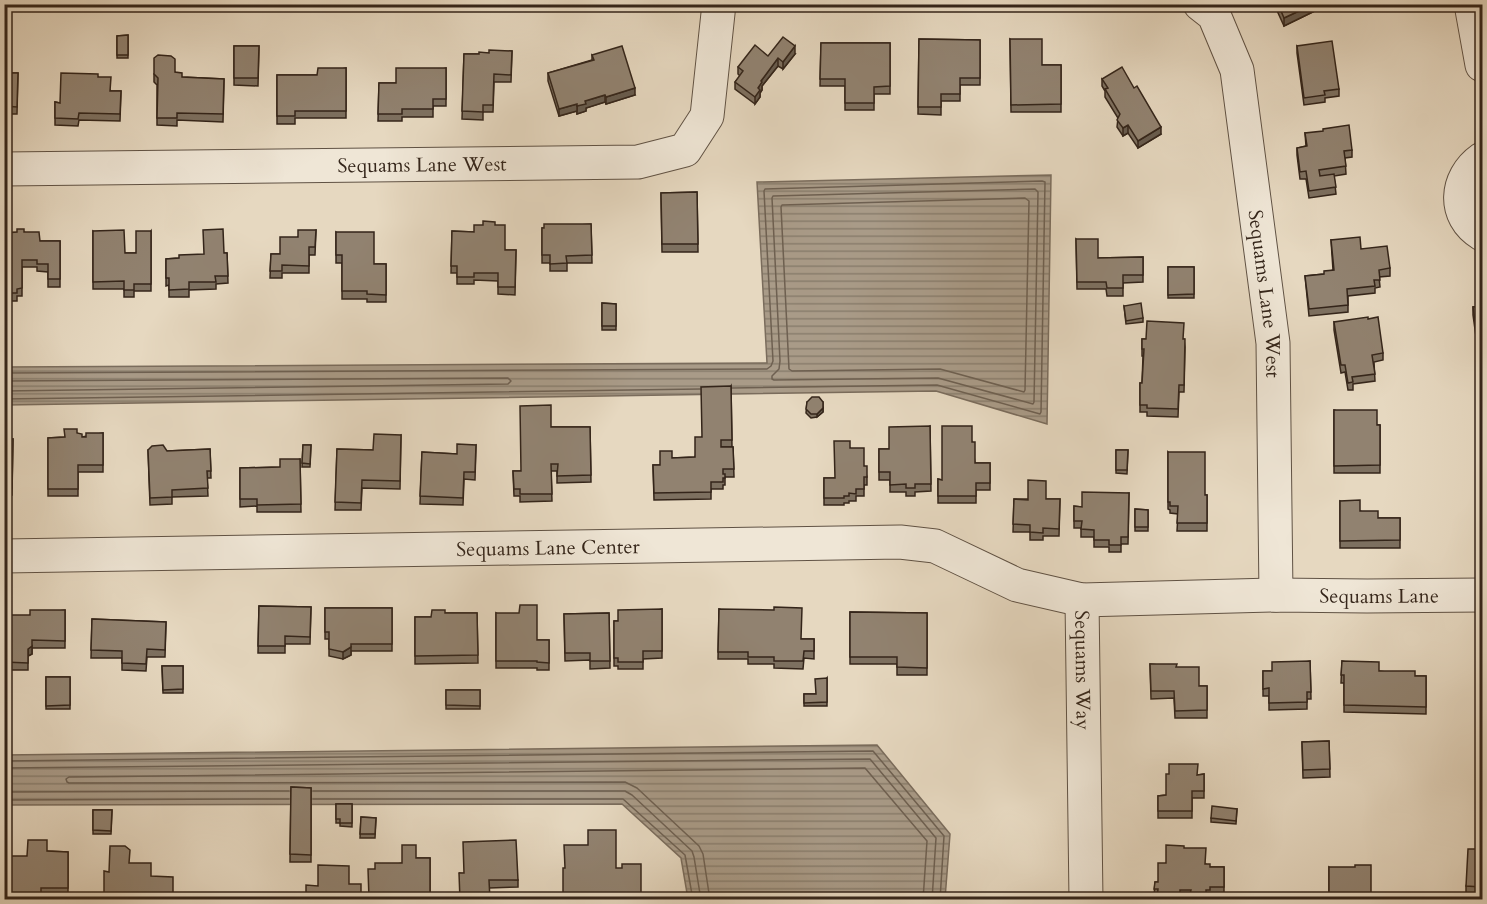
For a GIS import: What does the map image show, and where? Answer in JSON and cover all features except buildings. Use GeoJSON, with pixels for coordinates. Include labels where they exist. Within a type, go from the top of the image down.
{"type":"FeatureCollection","features":[{"type":"Feature","properties":{"kind":"street","name":"Sequams Lane West"},"geometry":{"type":"LineString","coordinates":[[4,169],[638,162],[686,150],[707,116],[719,4]]}},
{"type":"Feature","properties":{"kind":"street","name":"Sequams Lane West"},"geometry":{"type":"LineString","coordinates":[[1200,4],[1214,15],[1237,70],[1272,331],[1276,594]]}},
{"type":"Feature","properties":{"kind":"street"},"geometry":{"type":"LineString","coordinates":[[1471,4],[1482,65]]}},
{"type":"Feature","properties":{"kind":"street"},"geometry":{"type":"LineString","coordinates":[[1482,159],[1465,177],[1461,191],[1461,205],[1466,219],[1475,230],[1482,234]]}},
{"type":"Feature","properties":{"kind":"street","name":"Sequams Lane Center"},"geometry":{"type":"LineString","coordinates":[[4,556],[900,542],[935,546],[1017,585],[1082,600]]}},
{"type":"Feature","properties":{"kind":"street","name":"Sequams Lane"},"geometry":{"type":"LineString","coordinates":[[1276,594],[1482,595]]}},
{"type":"Feature","properties":{"kind":"street","name":"Sequams Way"},"geometry":{"type":"LineString","coordinates":[[1086,900],[1082,600],[1276,594]]}},
{"type":"Feature","properties":{"kind":"water"},"geometry":{"type":"Polygon","coordinates":[[[5,4],[139,4],[139,5],[5,9],[5,4]]]}},
{"type":"Feature","properties":{"kind":"water"},"geometry":{"type":"Polygon","coordinates":[[[1051,175],[1047,424],[936,391],[5,405],[4,367],[767,363],[757,182],[1051,175]]]}},
{"type":"Feature","properties":{"kind":"water"},"geometry":{"type":"Polygon","coordinates":[[[877,745],[950,834],[945,899],[688,899],[681,858],[622,804],[5,805],[4,755],[877,745]]]}}]}
